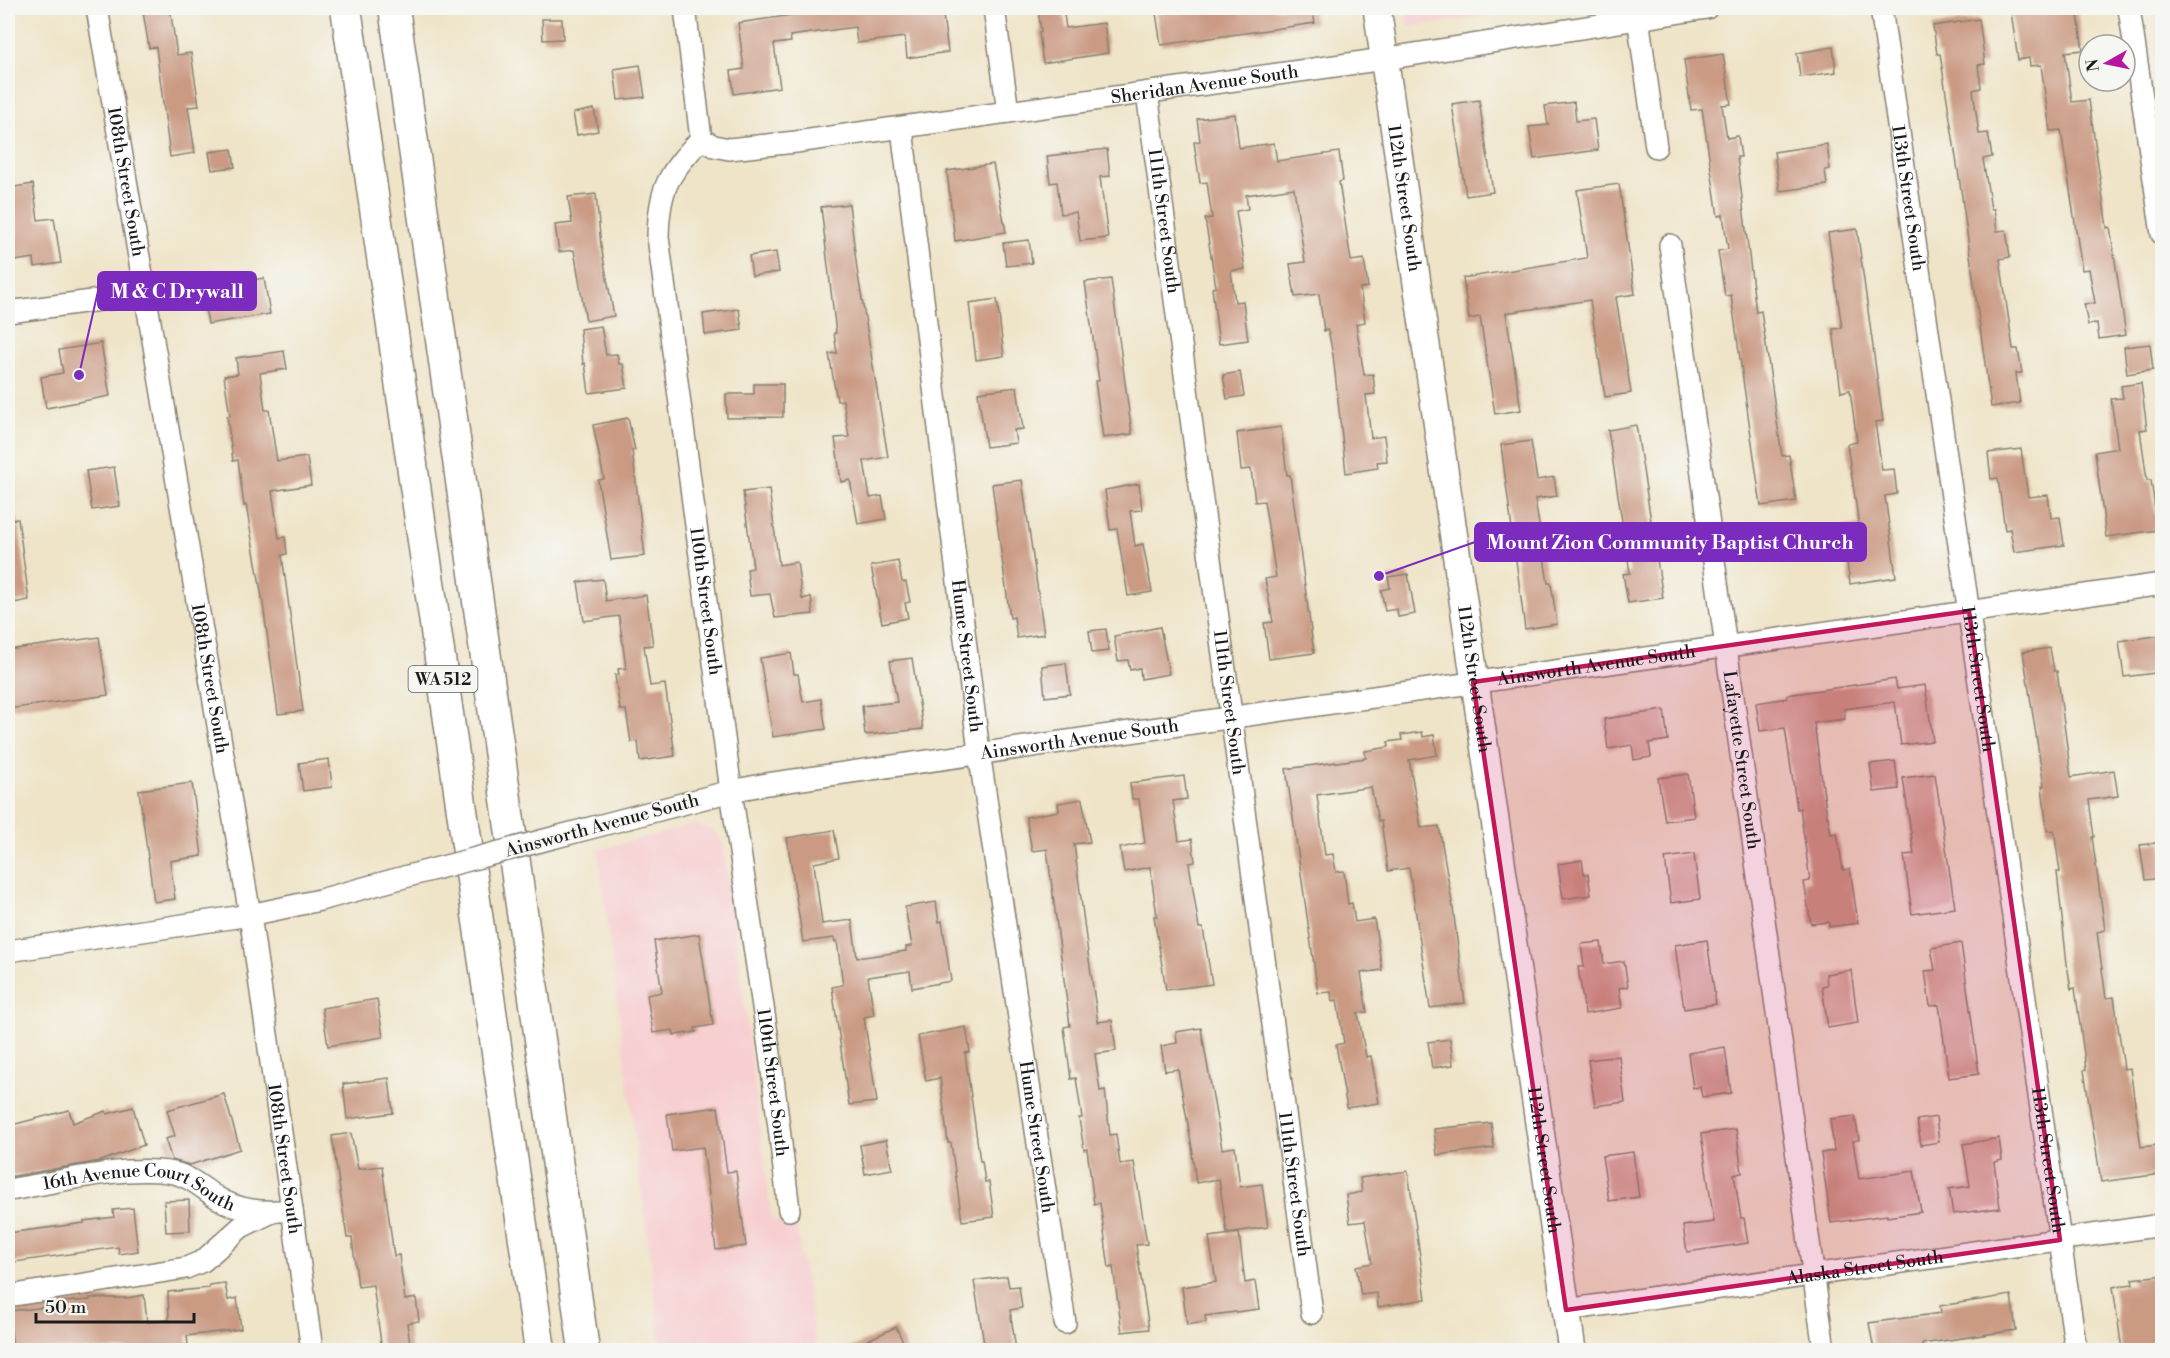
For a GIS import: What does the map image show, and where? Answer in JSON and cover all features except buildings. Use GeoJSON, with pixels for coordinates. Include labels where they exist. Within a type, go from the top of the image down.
{"type":"FeatureCollection","features":[{"type":"Feature","properties":{"kind":"highway","name":"WA 512"},"geometry":{"type":"LineString","coordinates":[[346,8],[540,1350]]}},
{"type":"Feature","properties":{"kind":"highway","name":"WA 512"},"geometry":{"type":"LineString","coordinates":[[394,8],[584,1350]]}},
{"type":"Feature","properties":{"kind":"main road","name":"112th Street South"},"geometry":{"type":"LineString","coordinates":[[1377,8],[1473,682],[1572,1350]]}},
{"type":"Feature","properties":{"kind":"street","name":"108th Street South"},"geometry":{"type":"LineString","coordinates":[[97,8],[250,915],[312,1350]]}},
{"type":"Feature","properties":{"kind":"street"},"geometry":{"type":"LineString","coordinates":[[685,8],[702,139]]}},
{"type":"Feature","properties":{"kind":"street"},"geometry":{"type":"LineString","coordinates":[[994,8],[1008,112]]}},
{"type":"Feature","properties":{"kind":"street","name":"Sheridan Avenue South"},"geometry":{"type":"LineString","coordinates":[[702,139],[714,146],[729,149],[902,129],[1384,59],[1638,17],[1707,8]]}},
{"type":"Feature","properties":{"kind":"street","name":"113th Street South"},"geometry":{"type":"LineString","coordinates":[[1881,8],[2076,1350]]}},
{"type":"Feature","properties":{"kind":"street"},"geometry":{"type":"LineString","coordinates":[[2129,8],[2163,234]]}},
{"type":"Feature","properties":{"kind":"street"},"geometry":{"type":"LineString","coordinates":[[1638,17],[1656,147]]}},
{"type":"Feature","properties":{"kind":"street","name":"111th Street South"},"geometry":{"type":"LineString","coordinates":[[1147,93],[1312,1313]]}},
{"type":"Feature","properties":{"kind":"street","name":"Hume Street South"},"geometry":{"type":"LineString","coordinates":[[902,129],[979,753],[1065,1323]]}},
{"type":"Feature","properties":{"kind":"street","name":"110th Street South"},"geometry":{"type":"LineString","coordinates":[[702,139],[679,162],[666,182],[658,210],[658,237],[731,791],[770,1054],[789,1210]]}},
{"type":"Feature","properties":{"kind":"street","name":"Lafayette Street South"},"geometry":{"type":"LineString","coordinates":[[1670,245],[1824,1350]]}},
{"type":"Feature","properties":{"kind":"street"},"geometry":{"type":"LineString","coordinates":[[8,312],[146,294]]}},
{"type":"Feature","properties":{"kind":"street","name":"Ainsworth Avenue South"},"geometry":{"type":"LineString","coordinates":[[8,951],[250,915],[320,900],[731,791],[979,753],[2163,584]]}},
{"type":"Feature","properties":{"kind":"street","name":"16th Avenue Court South"},"geometry":{"type":"LineString","coordinates":[[8,1190],[112,1173],[152,1170],[184,1176],[234,1206],[270,1213]]}},
{"type":"Feature","properties":{"kind":"street","name":"16th Avenue Court South"},"geometry":{"type":"LineString","coordinates":[[8,1296],[186,1268],[203,1261],[241,1227],[270,1213],[292,1210]]}},
{"type":"Feature","properties":{"kind":"street","name":"Alaska Street South"},"geometry":{"type":"LineString","coordinates":[[1566,1310],[2163,1225]]}},
{"type":"Feature","properties":{"kind":"highlighted area"},"geometry":{"type":"Polygon","coordinates":[[[1969,611],[2060,1240],[1566,1310],[1473,682],[1969,611]]]}},
{"type":"Feature","properties":{"kind":"shaded area"},"geometry":{"type":"Polygon","coordinates":[[[1406,8],[1543,8],[1409,27],[1406,8]]]}},
{"type":"Feature","properties":{"kind":"shaded area"},"geometry":{"type":"Polygon","coordinates":[[[695,824],[714,831],[723,842],[772,1221],[795,1219],[817,1350],[662,1350],[598,850],[695,824]]]}},
{"type":"Feature","properties":{"kind":"place","name":"M & C Drywall"},"geometry":{"type":"Point","coordinates":[79,375]}},
{"type":"Feature","properties":{"kind":"place","name":"Mount Zion Community Baptist Church"},"geometry":{"type":"Point","coordinates":[1379,576]}}]}
